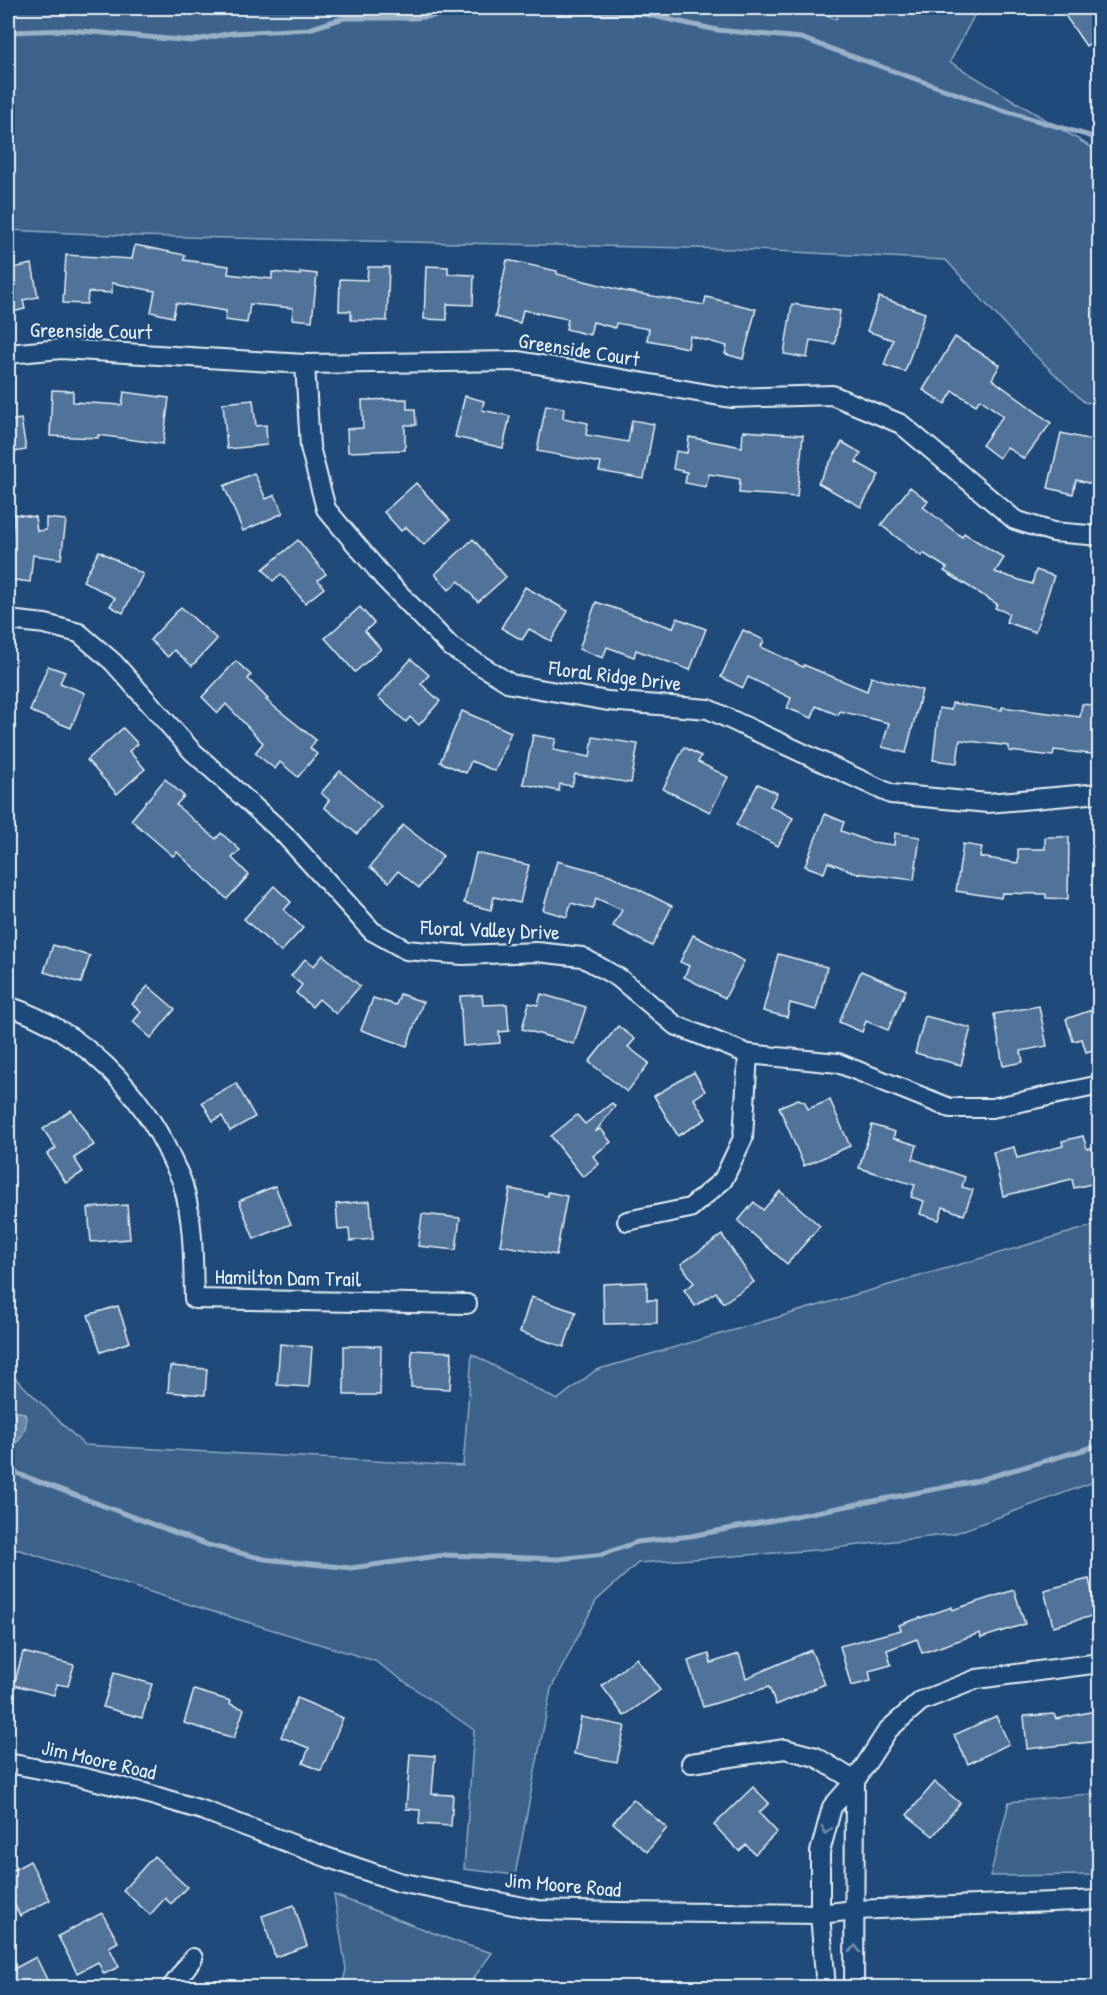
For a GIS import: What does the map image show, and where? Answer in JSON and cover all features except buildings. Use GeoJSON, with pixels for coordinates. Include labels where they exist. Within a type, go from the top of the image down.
{"type":"FeatureCollection","features":[{"type":"Feature","properties":{"kind":"street","name":"Greenside Court"},"geometry":{"type":"LineString","coordinates":[[8,354],[61,349],[304,364],[519,361],[731,398],[832,395],[901,424],[1015,520],[1053,532],[1100,536]]}},
{"type":"Feature","properties":{"kind":"street","name":"Floral Ridge Drive"},"geometry":{"type":"LineString","coordinates":[[304,364],[310,447],[326,509],[385,579],[451,647],[511,684],[608,701],[708,709],[891,794],[988,803],[1100,793]]}},
{"type":"Feature","properties":{"kind":"street","name":"Floral Valley Drive"},"geometry":{"type":"LineString","coordinates":[[8,620],[45,624],[79,633],[113,662],[192,750],[284,834],[372,931],[406,950],[463,955],[537,952],[582,957],[620,978],[675,1024],[748,1054],[838,1064],[950,1108],[992,1108],[1100,1085]]}},
{"type":"Feature","properties":{"kind":"street","name":"Hamilton Dam Trail"},"geometry":{"type":"LineString","coordinates":[[8,1006],[32,1014],[86,1048],[134,1095],[161,1137],[183,1185],[193,1238],[194,1299],[467,1304]]}},
{"type":"Feature","properties":{"kind":"street"},"geometry":{"type":"LineString","coordinates":[[627,1221],[690,1208],[723,1180],[743,1138],[748,1054]]}},
{"type":"Feature","properties":{"kind":"street"},"geometry":{"type":"LineString","coordinates":[[826,1988],[820,1914],[820,1852],[832,1807],[855,1781],[888,1730],[921,1701],[977,1679],[1100,1663]]}},
{"type":"Feature","properties":{"kind":"street"},"geometry":{"type":"LineString","coordinates":[[691,1762],[785,1749],[816,1756],[855,1781]]}},
{"type":"Feature","properties":{"kind":"street","name":"Jim Moore Road"},"geometry":{"type":"LineString","coordinates":[[8,1763],[81,1777],[205,1811],[399,1882],[538,1910],[820,1914],[855,1910],[1100,1900]]}},
{"type":"Feature","properties":{"kind":"street"},"geometry":{"type":"LineString","coordinates":[[854,1988],[855,1781]]}},
{"type":"Feature","properties":{"kind":"street"},"geometry":{"type":"LineString","coordinates":[[171,1988],[192,1958]]}},
{"type":"Feature","properties":{"kind":"shaded area"},"geometry":{"type":"Polygon","coordinates":[[[8,8],[810,8],[836,19],[842,8],[978,8],[950,62],[1099,152],[1099,404],[1084,402],[1017,338],[946,260],[734,249],[135,236],[8,230],[8,8]]]}},
{"type":"Feature","properties":{"kind":"shaded area"},"geometry":{"type":"Polygon","coordinates":[[[1099,1224],[1099,1480],[953,1534],[817,1550],[638,1563],[596,1601],[551,1689],[515,1875],[464,1869],[474,1730],[375,1661],[20,1550],[8,1550],[8,1455],[25,1429],[26,1418],[24,1413],[8,1410],[8,1371],[84,1445],[463,1466],[472,1354],[557,1400],[596,1370],[1099,1224]]]}},
{"type":"Feature","properties":{"kind":"shaded area"},"geometry":{"type":"Polygon","coordinates":[[[8,1410],[24,1413],[26,1424],[22,1435],[8,1455],[8,1410]]]}},
{"type":"Feature","properties":{"kind":"shaded area"},"geometry":{"type":"Polygon","coordinates":[[[1099,1793],[1099,1875],[990,1876],[1009,1802],[1099,1793]]]}},
{"type":"Feature","properties":{"kind":"shaded area"},"geometry":{"type":"Polygon","coordinates":[[[334,1895],[492,1953],[467,1987],[342,1987],[346,1969],[334,1895]]]}},
{"type":"Feature","properties":{"kind":"waterway"},"geometry":{"type":"LineString","coordinates":[[8,32],[70,30],[191,41],[232,33],[309,29],[344,18],[414,18],[507,8]]}},
{"type":"Feature","properties":{"kind":"waterway"},"geometry":{"type":"LineString","coordinates":[[532,8],[564,12],[644,14],[717,30],[801,38],[1002,110],[1100,139]]}},
{"type":"Feature","properties":{"kind":"waterway"},"geometry":{"type":"LineString","coordinates":[[8,1470],[208,1545],[264,1559],[351,1568],[445,1555],[558,1559],[604,1554],[637,1542],[691,1536],[972,1482],[1100,1445]]}}]}
